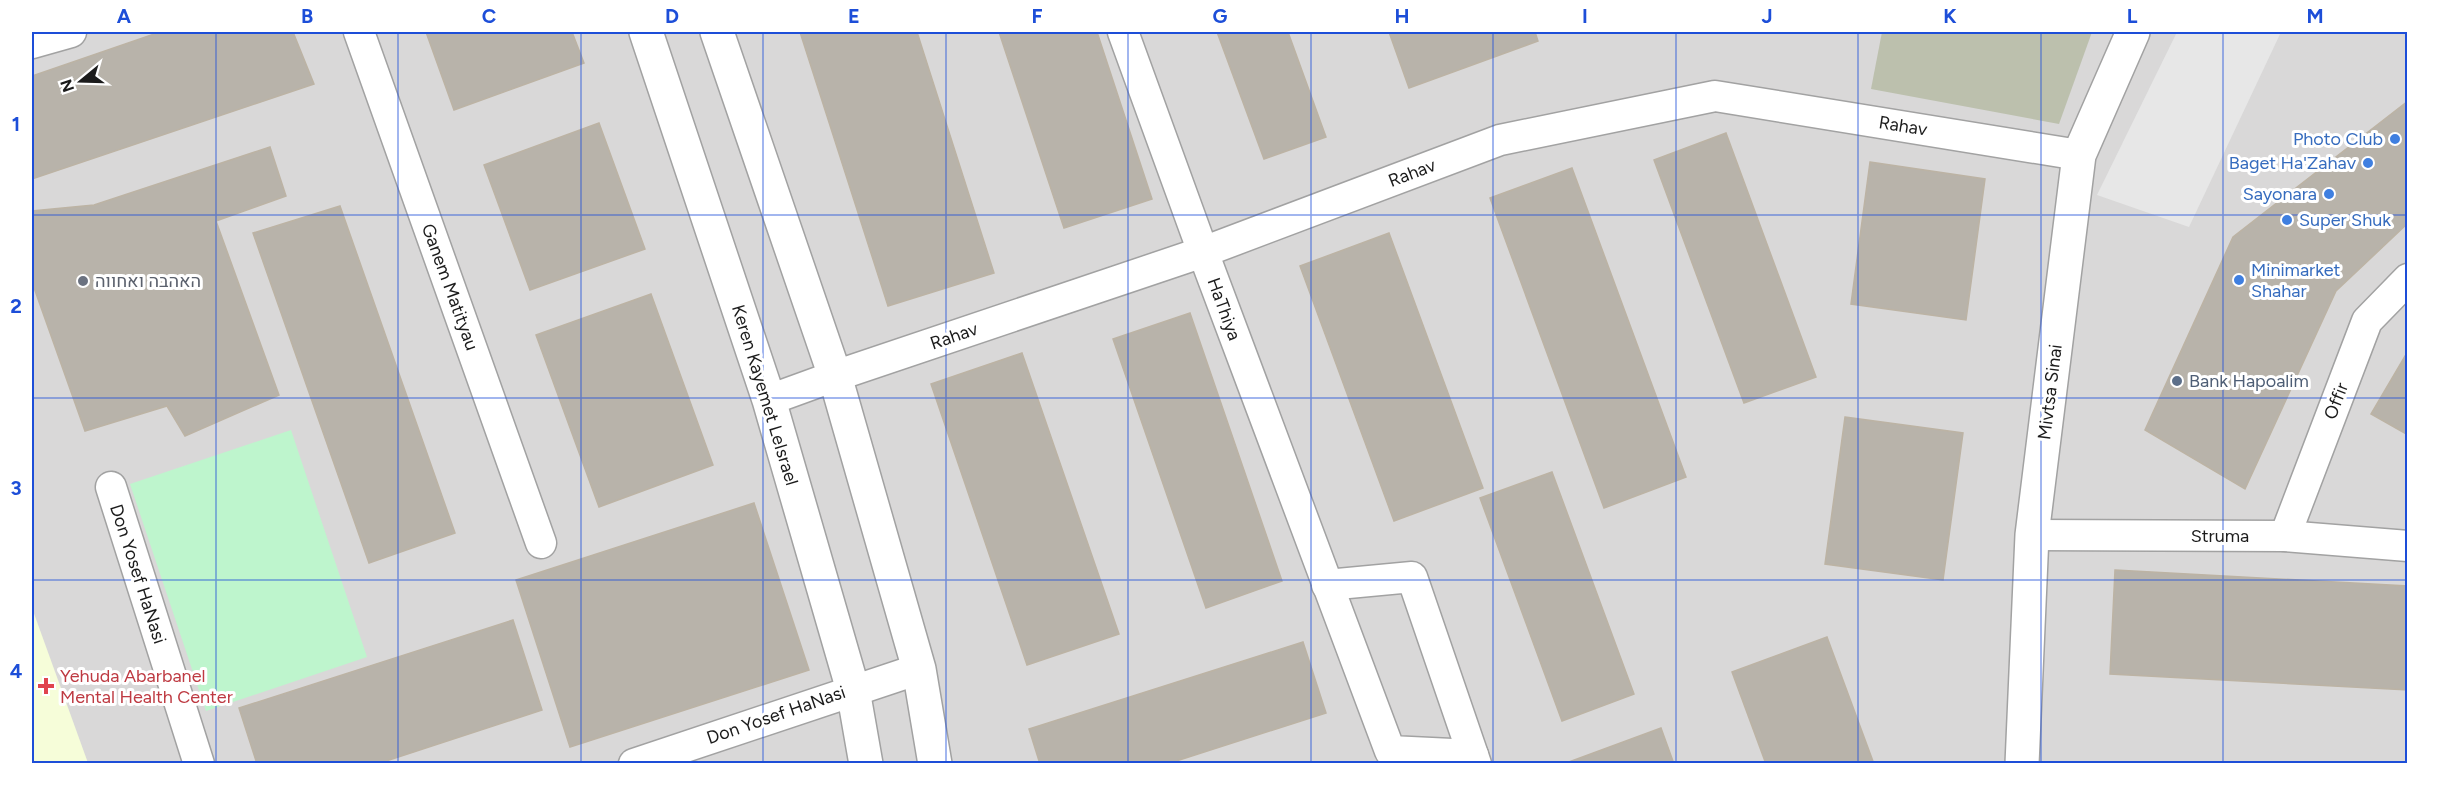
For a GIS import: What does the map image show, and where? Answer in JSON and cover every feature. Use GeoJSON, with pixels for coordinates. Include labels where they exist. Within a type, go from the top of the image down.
{"type":"FeatureCollection","features":[{"type":"Feature","properties":{"kind":"street"},"geometry":{"type":"LineString","coordinates":[[32,43],[71,32]]}},
{"type":"Feature","properties":{"kind":"street","name":"Ganem Matityau"},"geometry":{"type":"LineString","coordinates":[[359,32],[541,543]]}},
{"type":"Feature","properties":{"kind":"street","name":"Keren Kayemet LeIsrael"},"geometry":{"type":"LineString","coordinates":[[646,32],[768,400],[853,690],[866,764]]}},
{"type":"Feature","properties":{"kind":"street"},"geometry":{"type":"LineString","coordinates":[[717,32],[835,376],[919,669],[935,764]]}},
{"type":"Feature","properties":{"kind":"street","name":"HaThiya"},"geometry":{"type":"LineString","coordinates":[[1123,32],[1203,252],[1327,585],[1390,751],[1475,759],[1412,578],[1327,585]]}},
{"type":"Feature","properties":{"kind":"street","name":"Mivtsa Sinai"},"geometry":{"type":"LineString","coordinates":[[2022,764],[2032,535],[2079,155],[2133,32]]}},
{"type":"Feature","properties":{"kind":"street","name":"Rahav"},"geometry":{"type":"LineString","coordinates":[[768,400],[1203,252],[1500,140],[1715,96],[2079,155]]}},
{"type":"Feature","properties":{"kind":"street","name":"Offir"},"geometry":{"type":"LineString","coordinates":[[2285,536],[2367,321],[2408,279]]}},
{"type":"Feature","properties":{"kind":"street","name":"Don Yosef HaNasi"},"geometry":{"type":"LineString","coordinates":[[111,487],[199,764]]}},
{"type":"Feature","properties":{"kind":"street","name":"Struma"},"geometry":{"type":"LineString","coordinates":[[2032,535],[2285,536],[2408,546]]}},
{"type":"Feature","properties":{"kind":"street","name":"Don Yosef HaNasi"},"geometry":{"type":"LineString","coordinates":[[634,764],[919,669]]}},
{"type":"Feature","properties":{"kind":"shaded area"},"geometry":{"type":"Polygon","coordinates":[[[32,32],[2407,32],[2407,763],[32,763],[32,32]]]}},
{"type":"Feature","properties":{"kind":"shaded area"},"geometry":{"type":"Polygon","coordinates":[[[1882,32],[2092,32],[2059,124],[1871,89],[1882,32]]]}},
{"type":"Feature","properties":{"kind":"shaded area"},"geometry":{"type":"Polygon","coordinates":[[[2177,32],[2281,32],[2189,227],[2097,195],[2177,32]]]}},
{"type":"Feature","properties":{"kind":"shaded area"},"geometry":{"type":"Polygon","coordinates":[[[291,430],[367,657],[206,711],[130,484],[291,430]]]}},
{"type":"Feature","properties":{"kind":"shaded area","name":"Yehuda Abarbanel Mental Health Center"},"geometry":{"type":"Polygon","coordinates":[[[32,608],[88,763],[32,763],[32,608]]]}},
{"type":"Feature","properties":{"kind":"building"},"geometry":{"type":"Polygon","coordinates":[[[160,32],[293,32],[314,84],[32,179],[32,76],[160,32]]]}},
{"type":"Feature","properties":{"kind":"building"},"geometry":{"type":"Polygon","coordinates":[[[426,32],[572,32],[584,63],[454,110],[426,32]]]}},
{"type":"Feature","properties":{"kind":"building"},"geometry":{"type":"Polygon","coordinates":[[[800,32],[917,32],[994,273],[888,306],[800,32]]]}},
{"type":"Feature","properties":{"kind":"building"},"geometry":{"type":"Polygon","coordinates":[[[999,32],[1097,32],[1152,199],[1064,228],[999,32]]]}},
{"type":"Feature","properties":{"kind":"building"},"geometry":{"type":"Polygon","coordinates":[[[1217,32],[1288,32],[1326,137],[1264,159],[1217,32]]]}},
{"type":"Feature","properties":{"kind":"building"},"geometry":{"type":"Polygon","coordinates":[[[1389,32],[1535,32],[1538,41],[1409,88],[1389,32]]]}},
{"type":"Feature","properties":{"kind":"building"},"geometry":{"type":"Polygon","coordinates":[[[2408,101],[2408,223],[2336,291],[2245,489],[2145,430],[2233,237],[2408,101]]]}},
{"type":"Feature","properties":{"kind":"building"},"geometry":{"type":"Polygon","coordinates":[[[599,123],[645,249],[530,290],[484,165],[599,123]]]}},
{"type":"Feature","properties":{"kind":"building"},"geometry":{"type":"Polygon","coordinates":[[[1726,133],[1816,377],[1744,403],[1654,160],[1726,133]]]}},
{"type":"Feature","properties":{"kind":"building"},"geometry":{"type":"Polygon","coordinates":[[[270,147],[286,196],[216,221],[279,395],[185,436],[167,406],[85,431],[32,282],[32,211],[94,205],[270,147]]]}},
{"type":"Feature","properties":{"kind":"building"},"geometry":{"type":"Polygon","coordinates":[[[1870,162],[1985,179],[1966,320],[1851,304],[1870,162]]]}},
{"type":"Feature","properties":{"kind":"building"},"geometry":{"type":"Polygon","coordinates":[[[1572,168],[1686,477],[1604,508],[1490,198],[1572,168]]]}},
{"type":"Feature","properties":{"kind":"building"},"geometry":{"type":"Polygon","coordinates":[[[340,206],[455,533],[369,563],[253,233],[340,206]]]}},
{"type":"Feature","properties":{"kind":"building"},"geometry":{"type":"Polygon","coordinates":[[[1389,233],[1483,488],[1394,521],[1300,266],[1389,233]]]}},
{"type":"Feature","properties":{"kind":"building"},"geometry":{"type":"Polygon","coordinates":[[[651,294],[713,465],[599,507],[536,335],[651,294]]]}},
{"type":"Feature","properties":{"kind":"building"},"geometry":{"type":"Polygon","coordinates":[[[1190,313],[1282,581],[1206,608],[1113,339],[1190,313]]]}},
{"type":"Feature","properties":{"kind":"building"},"geometry":{"type":"Polygon","coordinates":[[[2408,351],[2408,435],[2371,414],[2408,351]]]}},
{"type":"Feature","properties":{"kind":"building"},"geometry":{"type":"Polygon","coordinates":[[[1022,353],[1119,634],[1027,665],[931,384],[1022,353]]]}},
{"type":"Feature","properties":{"kind":"building"},"geometry":{"type":"Polygon","coordinates":[[[1845,417],[1963,433],[1943,580],[1825,564],[1845,417]]]}},
{"type":"Feature","properties":{"kind":"building"},"geometry":{"type":"Polygon","coordinates":[[[1552,472],[1634,694],[1562,721],[1480,498],[1552,472]]]}},
{"type":"Feature","properties":{"kind":"building"},"geometry":{"type":"Polygon","coordinates":[[[754,503],[809,670],[570,747],[516,580],[754,503]]]}},
{"type":"Feature","properties":{"kind":"building"},"geometry":{"type":"Polygon","coordinates":[[[2115,570],[2408,586],[2408,690],[2110,674],[2115,570]]]}},
{"type":"Feature","properties":{"kind":"building"},"geometry":{"type":"Polygon","coordinates":[[[513,620],[542,710],[377,764],[257,764],[239,708],[513,620]]]}},
{"type":"Feature","properties":{"kind":"building"},"geometry":{"type":"Polygon","coordinates":[[[1827,637],[1874,764],[1766,764],[1732,672],[1827,637]]]}},
{"type":"Feature","properties":{"kind":"building"},"geometry":{"type":"Polygon","coordinates":[[[1303,642],[1326,713],[1167,764],[1040,764],[1029,729],[1303,642]]]}},
{"type":"Feature","properties":{"kind":"building"},"geometry":{"type":"Polygon","coordinates":[[[1661,728],[1674,764],[1566,764],[1566,763],[1661,728]]]}},
{"type":"Feature","properties":{"kind":"place","name":"Photo Club"},"geometry":{"type":"Point","coordinates":[2395,139]}},
{"type":"Feature","properties":{"kind":"place","name":"Baget Ha'Zahav"},"geometry":{"type":"Point","coordinates":[2368,163]}},
{"type":"Feature","properties":{"kind":"place","name":"Sayonara"},"geometry":{"type":"Point","coordinates":[2329,194]}},
{"type":"Feature","properties":{"kind":"place","name":"Super Shuk"},"geometry":{"type":"Point","coordinates":[2287,220]}},
{"type":"Feature","properties":{"kind":"place","name":"Minimarket Shahar"},"geometry":{"type":"Point","coordinates":[2239,280]}},
{"type":"Feature","properties":{"kind":"place","name":"האהבה ואחווה"},"geometry":{"type":"Point","coordinates":[83,281]}},
{"type":"Feature","properties":{"kind":"place","name":"Bank Hapoalim"},"geometry":{"type":"Point","coordinates":[2177,381]}},
{"type":"Feature","properties":{"kind":"place","name":"Yehuda Abarbanel Mental Health Center"},"geometry":{"type":"Point","coordinates":[46,686]}}]}
